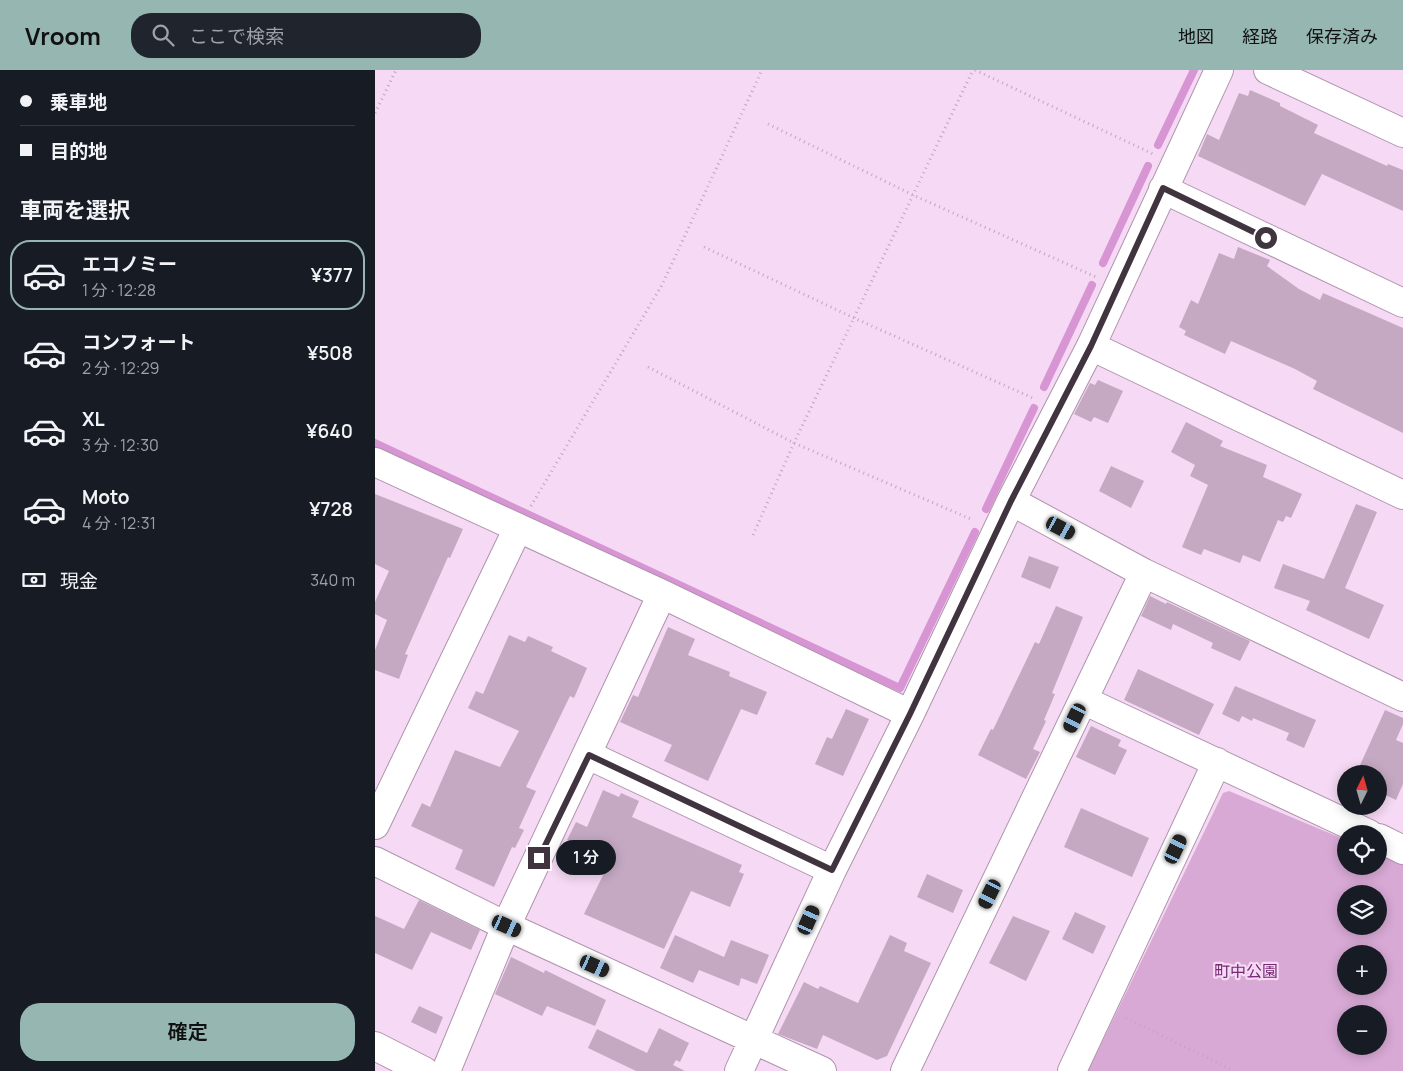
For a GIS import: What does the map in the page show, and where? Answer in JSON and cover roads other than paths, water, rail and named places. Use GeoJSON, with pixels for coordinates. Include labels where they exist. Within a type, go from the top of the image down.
{"type":"FeatureCollection","features":[{"type":"Feature","properties":{"kind":"street"},"geometry":{"type":"LineString","coordinates":[[739,1071],[832,870],[910,714],[1011,501],[1091,346],[1219,70]]}},
{"type":"Feature","properties":{"kind":"street"},"geometry":{"type":"LineString","coordinates":[[1269,70],[1403,133]]}},
{"type":"Feature","properties":{"kind":"street"},"geometry":{"type":"LineString","coordinates":[[1163,188],[1403,303]]}},
{"type":"Feature","properties":{"kind":"street"},"geometry":{"type":"LineString","coordinates":[[1091,346],[1403,495]]}},
{"type":"Feature","properties":{"kind":"street"},"geometry":{"type":"LineString","coordinates":[[375,462],[662,594],[910,714]]}},
{"type":"Feature","properties":{"kind":"street"},"geometry":{"type":"LineString","coordinates":[[1011,501],[1144,573],[1403,697]]}},
{"type":"Feature","properties":{"kind":"street"},"geometry":{"type":"LineString","coordinates":[[375,825],[518,528]]}},
{"type":"Feature","properties":{"kind":"street"},"geometry":{"type":"LineString","coordinates":[[905,1071],[1144,573]]}},
{"type":"Feature","properties":{"kind":"street"},"geometry":{"type":"LineString","coordinates":[[446,1071],[507,926],[589,755],[662,594]]}},
{"type":"Feature","properties":{"kind":"street"},"geometry":{"type":"LineString","coordinates":[[1083,700],[1350,825]]}},
{"type":"Feature","properties":{"kind":"street"},"geometry":{"type":"LineString","coordinates":[[589,755],[832,870]]}},
{"type":"Feature","properties":{"kind":"street"},"geometry":{"type":"LineString","coordinates":[[1072,1071],[1217,762]]}},
{"type":"Feature","properties":{"kind":"street"},"geometry":{"type":"LineString","coordinates":[[1387,842],[1403,850]]}},
{"type":"Feature","properties":{"kind":"street"},"geometry":{"type":"LineString","coordinates":[[375,861],[507,926],[755,1038],[822,1071]]}},
{"type":"Feature","properties":{"kind":"street"},"geometry":{"type":"LineString","coordinates":[[375,1046],[424,1071]]}},
{"type":"Feature","properties":{"kind":"waterway"},"geometry":{"type":"LineString","coordinates":[[1158,145],[1194,70]]}},
{"type":"Feature","properties":{"kind":"waterway"},"geometry":{"type":"LineString","coordinates":[[1103,263],[1148,166]]}},
{"type":"Feature","properties":{"kind":"waterway"},"geometry":{"type":"LineString","coordinates":[[1044,387],[1092,285]]}},
{"type":"Feature","properties":{"kind":"waterway"},"geometry":{"type":"LineString","coordinates":[[986,509],[1034,408]]}},
{"type":"Feature","properties":{"kind":"waterway"},"geometry":{"type":"LineString","coordinates":[[375,443],[900,688],[975,532]]}},
{"type":"Feature","properties":{"kind":"park label","name":"町中公園"},"geometry":{"type":"Point","coordinates":[1246,971]}}]}
